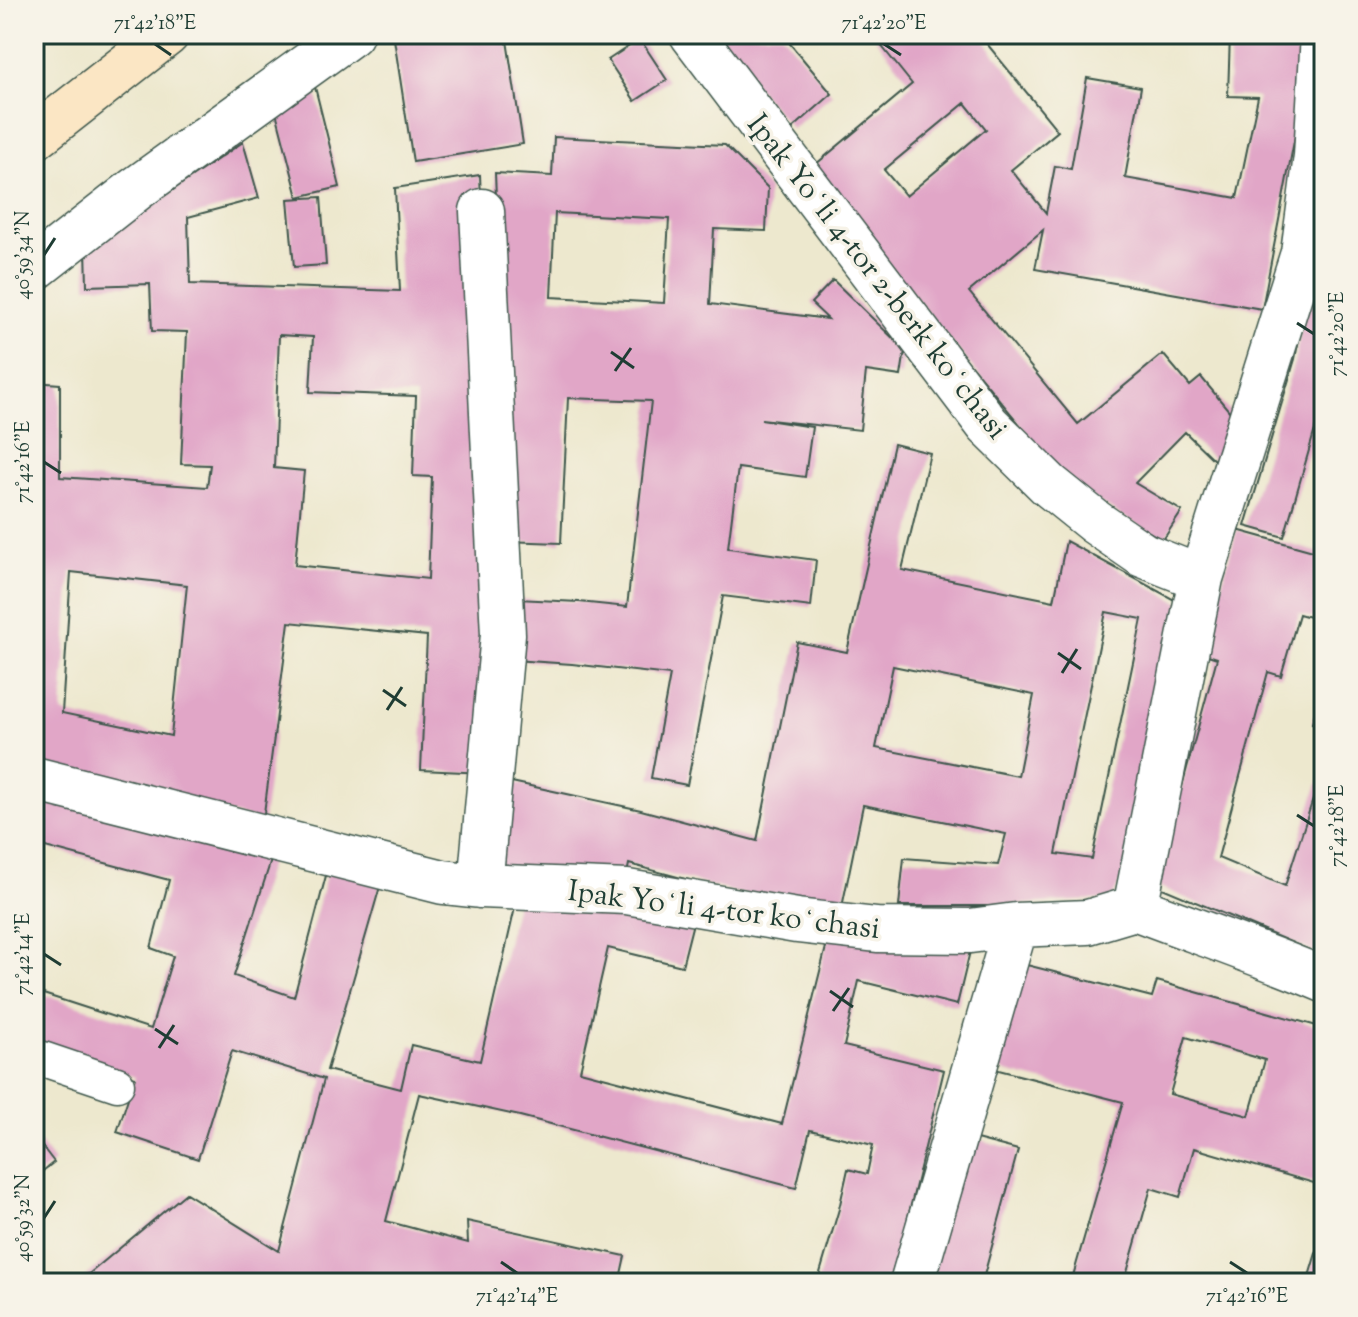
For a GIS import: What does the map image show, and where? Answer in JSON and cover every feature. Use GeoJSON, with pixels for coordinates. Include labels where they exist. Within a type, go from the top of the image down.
{"type":"FeatureCollection","features":[{"type":"Feature","properties":{"kind":"main road"},"geometry":{"type":"LineString","coordinates":[[34,138],[167,34]]}},
{"type":"Feature","properties":{"kind":"street"},"geometry":{"type":"LineString","coordinates":[[34,269],[136,189],[351,34]]}},
{"type":"Feature","properties":{"kind":"street","name":"Ipak Yoʻli 4-tor 2-berk koʻchasi"},"geometry":{"type":"LineString","coordinates":[[692,34],[988,425],[1049,485],[1095,522],[1143,555],[1201,578]]}},
{"type":"Feature","properties":{"kind":"street"},"geometry":{"type":"LineString","coordinates":[[1323,34],[1316,156],[1303,253],[1201,578],[1135,908],[1324,980]]}},
{"type":"Feature","properties":{"kind":"street"},"geometry":{"type":"LineString","coordinates":[[480,886],[503,634],[482,211]]}},
{"type":"Feature","properties":{"kind":"street","name":"Ipak Yoʻli 4-tor koʻchasi"},"geometry":{"type":"LineString","coordinates":[[34,779],[443,882],[627,892],[797,921],[877,930],[970,931],[1016,925],[1088,922],[1135,908]]}},
{"type":"Feature","properties":{"kind":"street"},"geometry":{"type":"LineString","coordinates":[[912,1283],[1016,925]]}},
{"type":"Feature","properties":{"kind":"lane"},"geometry":{"type":"LineString","coordinates":[[34,1056],[117,1084]]}},
{"type":"Feature","properties":{"kind":"building"},"geometry":{"type":"Polygon","coordinates":[[[401,34],[506,34],[523,144],[413,162],[394,39],[401,34]]]}},
{"type":"Feature","properties":{"kind":"building"},"geometry":{"type":"Polygon","coordinates":[[[712,34],[782,34],[832,94],[792,129],[712,34]]]}},
{"type":"Feature","properties":{"kind":"building"},"geometry":{"type":"Polygon","coordinates":[[[872,34],[979,34],[1058,131],[1011,170],[1046,213],[1055,166],[1071,169],[1087,78],[1141,87],[1125,178],[1237,198],[1258,97],[1228,96],[1230,34],[1304,34],[1302,99],[1262,309],[1035,269],[1043,230],[969,292],[1078,424],[1163,354],[1190,386],[1201,377],[1235,418],[1218,464],[1185,432],[1135,483],[1182,511],[1163,540],[1070,485],[809,170],[912,84],[872,34]],[[965,103],[884,170],[906,196],[986,129],[965,103]]]}},
{"type":"Feature","properties":{"kind":"building"},"geometry":{"type":"Polygon","coordinates":[[[640,39],[667,80],[635,101],[608,60],[640,39]]]}},
{"type":"Feature","properties":{"kind":"building"},"geometry":{"type":"Polygon","coordinates":[[[315,87],[340,187],[298,197],[276,112],[315,87]]]}},
{"type":"Feature","properties":{"kind":"building"},"geometry":{"type":"Polygon","coordinates":[[[554,137],[725,145],[768,188],[766,231],[714,229],[710,304],[828,319],[811,303],[833,280],[905,350],[901,376],[866,371],[860,430],[761,419],[812,427],[805,477],[738,468],[728,548],[816,560],[811,607],[723,596],[687,785],[651,778],[670,675],[513,660],[517,599],[627,607],[651,401],[568,398],[561,543],[505,541],[502,338],[495,173],[552,176],[554,137]],[[555,213],[551,297],[664,303],[669,219],[555,213]]]}},
{"type":"Feature","properties":{"kind":"building"},"geometry":{"type":"Polygon","coordinates":[[[243,142],[259,198],[188,217],[190,284],[400,291],[395,188],[480,175],[487,343],[485,773],[421,770],[427,636],[289,622],[263,821],[34,767],[34,382],[60,384],[60,477],[207,487],[210,465],[181,464],[187,332],[152,331],[150,284],[87,286],[86,246],[243,142]],[[279,335],[274,468],[304,471],[295,565],[428,579],[432,477],[413,476],[416,396],[310,392],[313,337],[279,335]],[[71,572],[62,713],[171,736],[187,585],[71,572]]]}},
{"type":"Feature","properties":{"kind":"building"},"geometry":{"type":"Polygon","coordinates":[[[321,197],[326,265],[294,267],[288,199],[321,197]]]}},
{"type":"Feature","properties":{"kind":"building"},"geometry":{"type":"Polygon","coordinates":[[[1323,217],[1324,421],[1318,419],[1284,537],[1245,526],[1295,359],[1323,217]]]}},
{"type":"Feature","properties":{"kind":"building"},"geometry":{"type":"Polygon","coordinates":[[[894,444],[930,453],[902,570],[1054,601],[1066,541],[1193,610],[1145,837],[1111,899],[991,906],[899,906],[904,858],[998,865],[1006,834],[863,805],[840,917],[794,908],[629,864],[624,889],[496,877],[507,781],[641,810],[757,841],[797,642],[847,652],[894,444]],[[1106,612],[1056,854],[1092,859],[1142,619],[1106,612]],[[893,666],[876,748],[1018,776],[1034,695],[893,666]]]}},
{"type":"Feature","properties":{"kind":"building"},"geometry":{"type":"Polygon","coordinates":[[[1237,530],[1324,554],[1324,621],[1299,614],[1281,676],[1268,672],[1218,858],[1285,886],[1324,765],[1324,956],[1155,885],[1217,658],[1202,653],[1237,530]]]}},
{"type":"Feature","properties":{"kind":"building"},"geometry":{"type":"Polygon","coordinates":[[[1324,688],[1324,727],[1312,723],[1324,688]]]}},
{"type":"Feature","properties":{"kind":"building"},"geometry":{"type":"Polygon","coordinates":[[[34,790],[273,854],[234,976],[294,997],[328,868],[381,883],[327,1070],[401,1089],[411,1045],[480,1061],[519,890],[696,911],[682,966],[608,948],[580,1071],[782,1124],[831,927],[973,939],[957,1005],[859,981],[844,1046],[944,1070],[889,1283],[817,1283],[848,1169],[867,1174],[873,1145],[810,1130],[796,1188],[520,1116],[419,1094],[386,1221],[468,1243],[467,1221],[625,1256],[619,1283],[184,1283],[173,1277],[165,1283],[78,1283],[186,1193],[279,1251],[324,1079],[232,1051],[198,1159],[117,1132],[135,1077],[34,1044],[34,991],[151,1029],[173,956],[151,948],[169,880],[34,844],[34,790]]]}},
{"type":"Feature","properties":{"kind":"building"},"geometry":{"type":"Polygon","coordinates":[[[1015,962],[1152,997],[1157,981],[1324,1028],[1316,1064],[1324,1066],[1324,1186],[1194,1148],[1180,1197],[1151,1188],[1124,1283],[1071,1283],[1123,1102],[987,1067],[1015,962]],[[1186,1037],[1170,1094],[1249,1116],[1265,1060],[1186,1037]]]}},
{"type":"Feature","properties":{"kind":"building"},"geometry":{"type":"Polygon","coordinates":[[[34,1136],[54,1162],[34,1178],[34,1136]]]}},
{"type":"Feature","properties":{"kind":"building"},"geometry":{"type":"Polygon","coordinates":[[[965,1136],[1018,1150],[982,1283],[916,1283],[965,1136]]]}},
{"type":"Feature","properties":{"kind":"building"},"geometry":{"type":"Polygon","coordinates":[[[1323,1230],[1324,1283],[1307,1283],[1323,1230]]]}}]}
